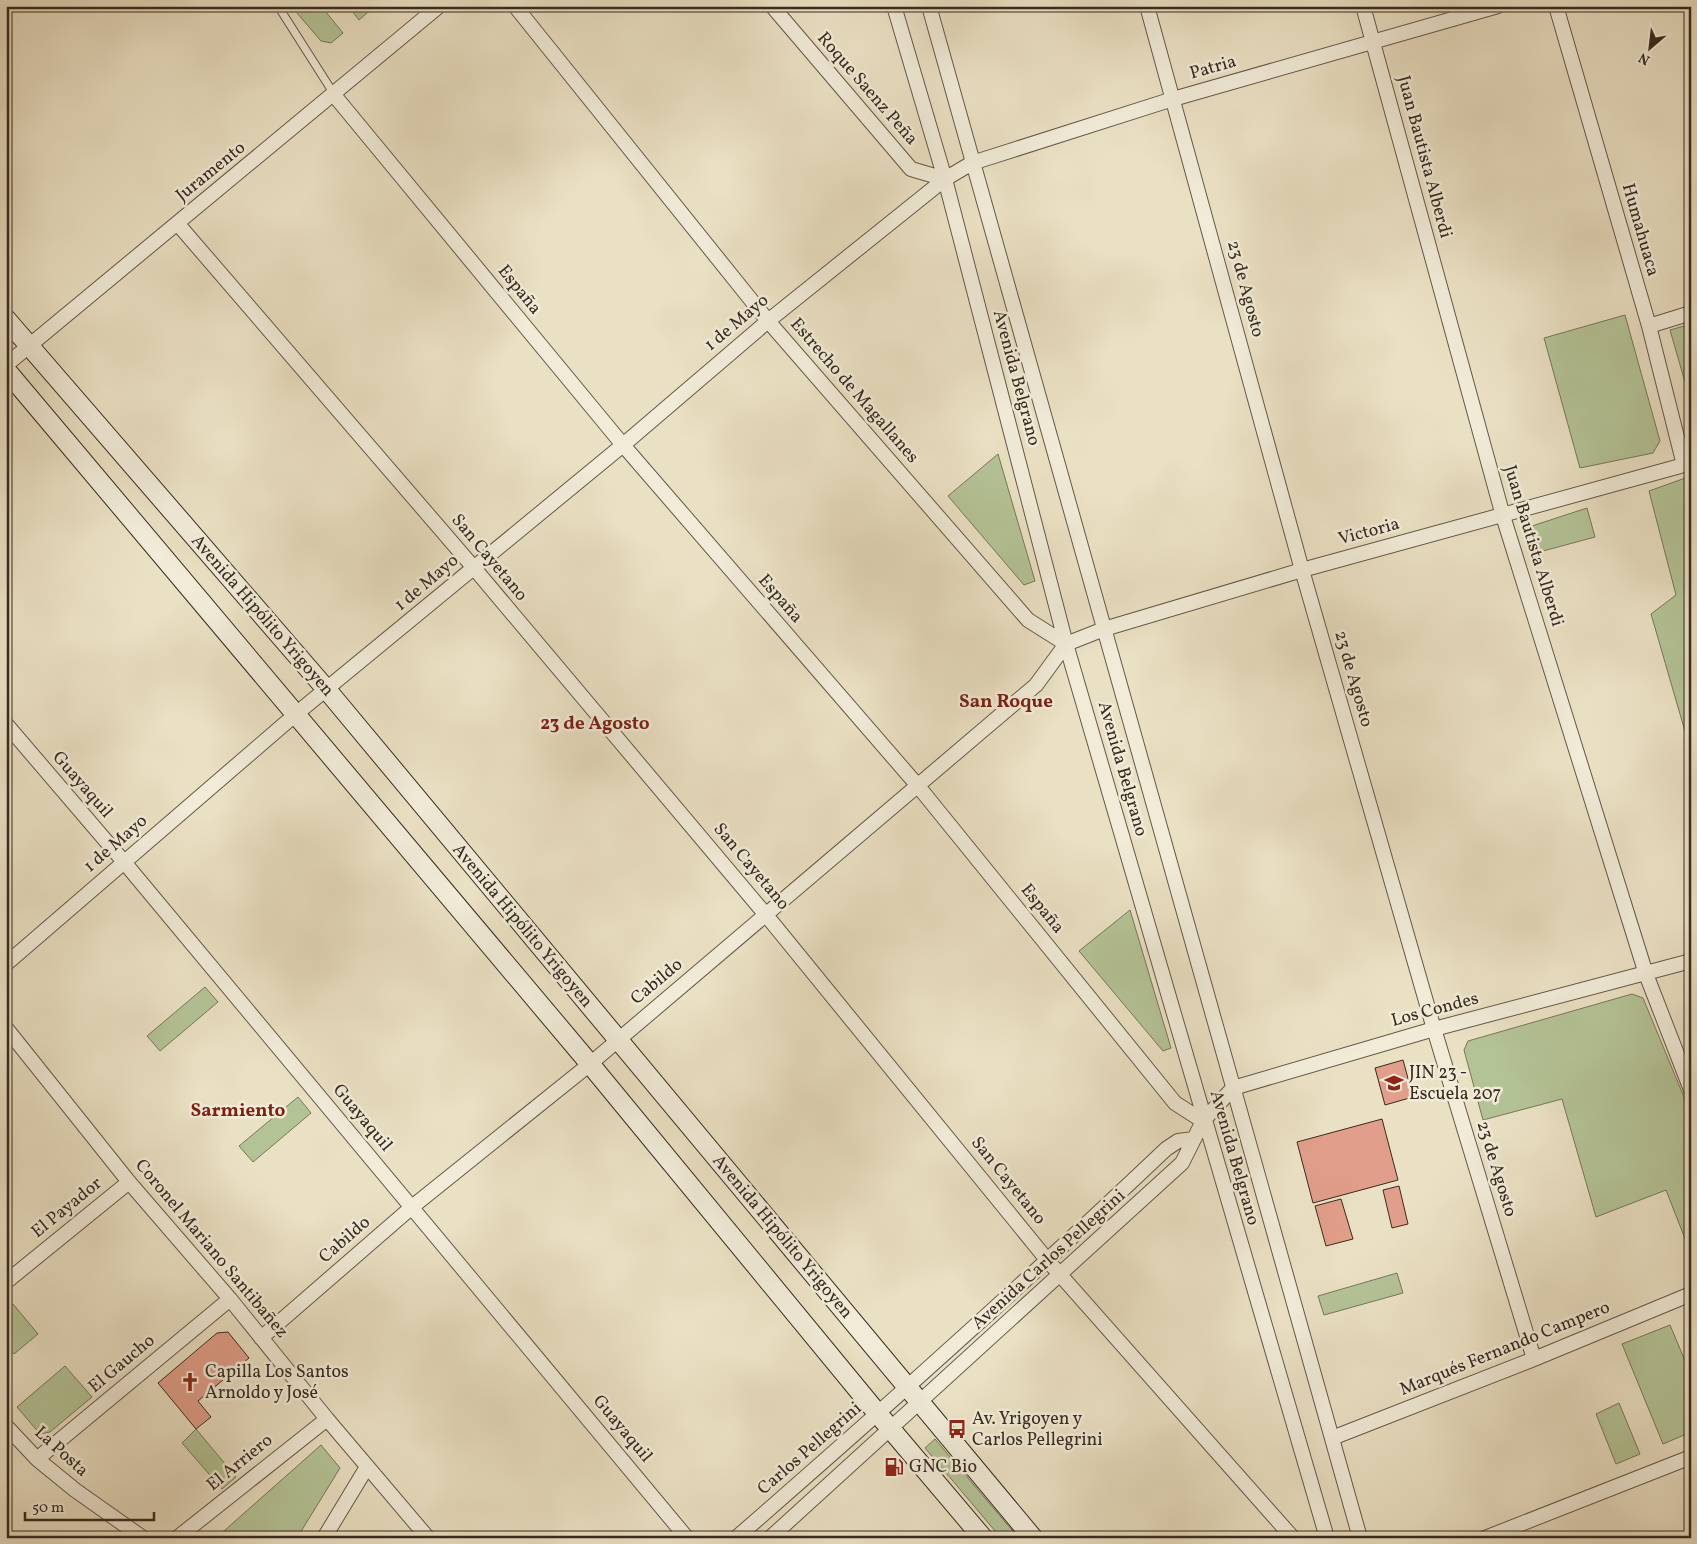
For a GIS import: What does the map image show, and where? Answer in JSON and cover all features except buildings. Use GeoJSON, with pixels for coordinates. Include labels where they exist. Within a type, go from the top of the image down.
{"type":"FeatureCollection","features":[{"type":"Feature","properties":{"kind":"street","name":"Juramento"},"geometry":{"type":"LineString","coordinates":[[6,365],[439,6]]}},
{"type":"Feature","properties":{"kind":"street","name":"Estrecho de Magallanes"},"geometry":{"type":"LineString","coordinates":[[515,6],[768,320],[1028,620],[1066,644]]}},
{"type":"Feature","properties":{"kind":"street","name":"Roque Saenz Peña"},"geometry":{"type":"LineString","coordinates":[[772,6],[911,169],[945,179]]}},
{"type":"Feature","properties":{"kind":"street","name":"Avenida Belgrano"},"geometry":{"type":"LineString","coordinates":[[894,6],[945,179],[1066,644],[1203,1120],[1327,1538]]}},
{"type":"Feature","properties":{"kind":"street","name":"Avenida Belgrano"},"geometry":{"type":"LineString","coordinates":[[929,6],[1360,1538]]}},
{"type":"Feature","properties":{"kind":"street","name":"23 de Agosto"},"geometry":{"type":"LineString","coordinates":[[1148,6],[1302,570],[1434,1029],[1534,1359]]}},
{"type":"Feature","properties":{"kind":"street","name":"Juan Bautista Alberdi"},"geometry":{"type":"LineString","coordinates":[[1363,6],[1503,516],[1646,974],[1691,1090]]}},
{"type":"Feature","properties":{"kind":"street","name":"Patria"},"geometry":{"type":"LineString","coordinates":[[945,179],[972,163],[1173,99],[1373,40],[1498,6]]}},
{"type":"Feature","properties":{"kind":"street","name":"Humahuaca"},"geometry":{"type":"LineString","coordinates":[[1556,6],[1649,326],[1684,465]]}},
{"type":"Feature","properties":{"kind":"street","name":"España"},"geometry":{"type":"LineString","coordinates":[[334,95],[623,445],[918,786],[1175,1103],[1203,1120]]}},
{"type":"Feature","properties":{"kind":"street","name":"1 de Mayo"},"geometry":{"type":"LineString","coordinates":[[6,964],[296,714],[623,445],[768,320],[945,179]]}},
{"type":"Feature","properties":{"kind":"street","name":"San Cayetano"},"geometry":{"type":"LineString","coordinates":[[177,223],[474,568],[766,915],[1048,1261],[1293,1538]]}},
{"type":"Feature","properties":{"kind":"street"},"geometry":{"type":"LineString","coordinates":[[1649,326],[1691,313]]}},
{"type":"Feature","properties":{"kind":"street","name":"Avenida Hipólito Yrigoyen"},"geometry":{"type":"LineString","coordinates":[[6,319],[327,690],[617,1041],[1033,1538]]}},
{"type":"Feature","properties":{"kind":"street","name":"Avenida Hipólito Yrigoyen"},"geometry":{"type":"LineString","coordinates":[[6,370],[590,1064],[884,1421],[983,1538]]}},
{"type":"Feature","properties":{"kind":"street","name":"Victoria"},"geometry":{"type":"LineString","coordinates":[[1066,644],[1104,629],[1302,570],[1684,465]]}},
{"type":"Feature","properties":{"kind":"street","name":"Cabildo"},"geometry":{"type":"LineString","coordinates":[[261,1338],[412,1207],[590,1064],[1036,685],[1066,644]]}},
{"type":"Feature","properties":{"kind":"street","name":"Guayaquil"},"geometry":{"type":"LineString","coordinates":[[6,724],[124,862],[687,1538]]}},
{"type":"Feature","properties":{"kind":"street","name":"Los Condes"},"geometry":{"type":"LineString","coordinates":[[1233,1088],[1434,1029],[1691,961]]}},
{"type":"Feature","properties":{"kind":"street","name":"Coronel Mariano Santibañez"},"geometry":{"type":"LineString","coordinates":[[6,1028],[129,1182],[230,1299],[367,1467],[428,1538]]}},
{"type":"Feature","properties":{"kind":"street"},"geometry":{"type":"LineString","coordinates":[[1203,1120],[1233,1088]]}},
{"type":"Feature","properties":{"kind":"street","name":"Avenida Carlos Pellegrini"},"geometry":{"type":"LineString","coordinates":[[920,1403],[1182,1163],[1203,1120]]}},
{"type":"Feature","properties":{"kind":"street","name":"Avenida Carlos Pellegrini"},"geometry":{"type":"LineString","coordinates":[[908,1388],[1048,1261],[1166,1149],[1178,1141],[1194,1139]]}},
{"type":"Feature","properties":{"kind":"street","name":"El Payador"},"geometry":{"type":"LineString","coordinates":[[6,1282],[129,1182]]}},
{"type":"Feature","properties":{"kind":"street","name":"Marqués Fernando Campero"},"geometry":{"type":"LineString","coordinates":[[1332,1438],[1534,1359],[1691,1294]]}},
{"type":"Feature","properties":{"kind":"street","name":"El Gaucho"},"geometry":{"type":"LineString","coordinates":[[37,1459],[230,1299]]}},
{"type":"Feature","properties":{"kind":"street","name":"Carlos Pellegrini"},"geometry":{"type":"LineString","coordinates":[[770,1538],[884,1421],[908,1388]]}},
{"type":"Feature","properties":{"kind":"street","name":"Carlos Pellegrini"},"geometry":{"type":"LineString","coordinates":[[736,1538],[884,1421],[920,1403]]}},
{"type":"Feature","properties":{"kind":"street","name":"El Arriero"},"geometry":{"type":"LineString","coordinates":[[177,1538],[327,1418]]}},
{"type":"Feature","properties":{"kind":"street","name":"La Posta"},"geometry":{"type":"LineString","coordinates":[[6,1426],[37,1459],[75,1490],[143,1538]]}},
{"type":"Feature","properties":{"kind":"street"},"geometry":{"type":"LineString","coordinates":[[1485,1538],[1691,1457]]}},
{"type":"Feature","properties":{"kind":"street"},"geometry":{"type":"LineString","coordinates":[[324,1538],[367,1467]]}},
{"type":"Feature","properties":{"kind":"lane"},"geometry":{"type":"LineString","coordinates":[[278,6],[334,95]]}},
{"type":"Feature","properties":{"kind":"green space"},"geometry":{"type":"Polygon","coordinates":[[[291,6],[321,6],[343,33],[331,43],[321,41],[291,6]]]}},
{"type":"Feature","properties":{"kind":"green space"},"geometry":{"type":"Polygon","coordinates":[[[348,6],[375,6],[359,20],[348,6]]]}},
{"type":"Feature","properties":{"kind":"green space"},"geometry":{"type":"Polygon","coordinates":[[[1625,315],[1660,441],[1653,453],[1580,468],[1544,338],[1625,315]]]}},
{"type":"Feature","properties":{"kind":"green space"},"geometry":{"type":"Polygon","coordinates":[[[1691,324],[1691,403],[1670,330],[1691,324]]]}},
{"type":"Feature","properties":{"kind":"green space"},"geometry":{"type":"Polygon","coordinates":[[[998,454],[1035,581],[1024,585],[948,496],[998,454]]]}},
{"type":"Feature","properties":{"kind":"green space"},"geometry":{"type":"Polygon","coordinates":[[[1691,476],[1691,752],[1651,614],[1676,595],[1649,491],[1691,476]]]}},
{"type":"Feature","properties":{"kind":"green space"},"geometry":{"type":"Polygon","coordinates":[[[1587,508],[1595,537],[1532,554],[1526,536],[1532,526],[1587,508]]]}},
{"type":"Feature","properties":{"kind":"green space"},"geometry":{"type":"Polygon","coordinates":[[[1130,910],[1171,1048],[1163,1051],[1079,951],[1130,910]]]}},
{"type":"Feature","properties":{"kind":"green space"},"geometry":{"type":"Polygon","coordinates":[[[205,987],[218,1002],[160,1051],[147,1036],[205,987]]]}},
{"type":"Feature","properties":{"kind":"green space"},"geometry":{"type":"Polygon","coordinates":[[[1632,994],[1643,998],[1691,1114],[1691,1254],[1666,1190],[1596,1217],[1562,1099],[1483,1120],[1464,1050],[1468,1041],[1632,994]]]}},
{"type":"Feature","properties":{"kind":"green space"},"geometry":{"type":"Polygon","coordinates":[[[298,1097],[311,1113],[253,1162],[239,1146],[298,1097]]]}},
{"type":"Feature","properties":{"kind":"green space"},"geometry":{"type":"Polygon","coordinates":[[[1397,1273],[1403,1293],[1324,1315],[1318,1296],[1397,1273]]]}},
{"type":"Feature","properties":{"kind":"green space"},"geometry":{"type":"Polygon","coordinates":[[[13,1304],[38,1334],[14,1354],[6,1345],[6,1310],[13,1304]]]}},
{"type":"Feature","properties":{"kind":"green space"},"geometry":{"type":"Polygon","coordinates":[[[1670,1325],[1691,1375],[1691,1432],[1663,1444],[1622,1344],[1670,1325]]]}},
{"type":"Feature","properties":{"kind":"green space"},"geometry":{"type":"Polygon","coordinates":[[[65,1366],[92,1397],[50,1432],[40,1434],[17,1407],[65,1366]]]}},
{"type":"Feature","properties":{"kind":"green space"},"geometry":{"type":"Polygon","coordinates":[[[1619,1403],[1640,1454],[1616,1464],[1596,1414],[1619,1403]]]}},
{"type":"Feature","properties":{"kind":"green space"},"geometry":{"type":"Polygon","coordinates":[[[196,1429],[236,1477],[222,1489],[182,1443],[196,1429]]]}},
{"type":"Feature","properties":{"kind":"green space"},"geometry":{"type":"Polygon","coordinates":[[[935,1439],[1018,1538],[1001,1538],[925,1448],[935,1439]]]}},
{"type":"Feature","properties":{"kind":"green space"},"geometry":{"type":"Polygon","coordinates":[[[321,1445],[340,1468],[297,1538],[216,1538],[321,1445]]]}},
{"type":"Feature","properties":{"kind":"place","name":"JIN 23 - Escuela 207"},"geometry":{"type":"Point","coordinates":[1394,1083]}},
{"type":"Feature","properties":{"kind":"place","name":"Capilla Los Santos Arnoldo y José"},"geometry":{"type":"Point","coordinates":[190,1382]}},
{"type":"Feature","properties":{"kind":"place","name":"Av. Yrigoyen y Carlos Pellegrini"},"geometry":{"type":"Point","coordinates":[957,1429]}},
{"type":"Feature","properties":{"kind":"place","name":"GNC Bio"},"geometry":{"type":"Point","coordinates":[894,1467]}},
{"type":"Feature","properties":{"kind":"district","name":"San Roque"},"geometry":{"type":"Point","coordinates":[1006,702]}},
{"type":"Feature","properties":{"kind":"district","name":"23 de Agosto"},"geometry":{"type":"Point","coordinates":[595,724]}},
{"type":"Feature","properties":{"kind":"district","name":"Sarmiento"},"geometry":{"type":"Point","coordinates":[238,1111]}}]}
